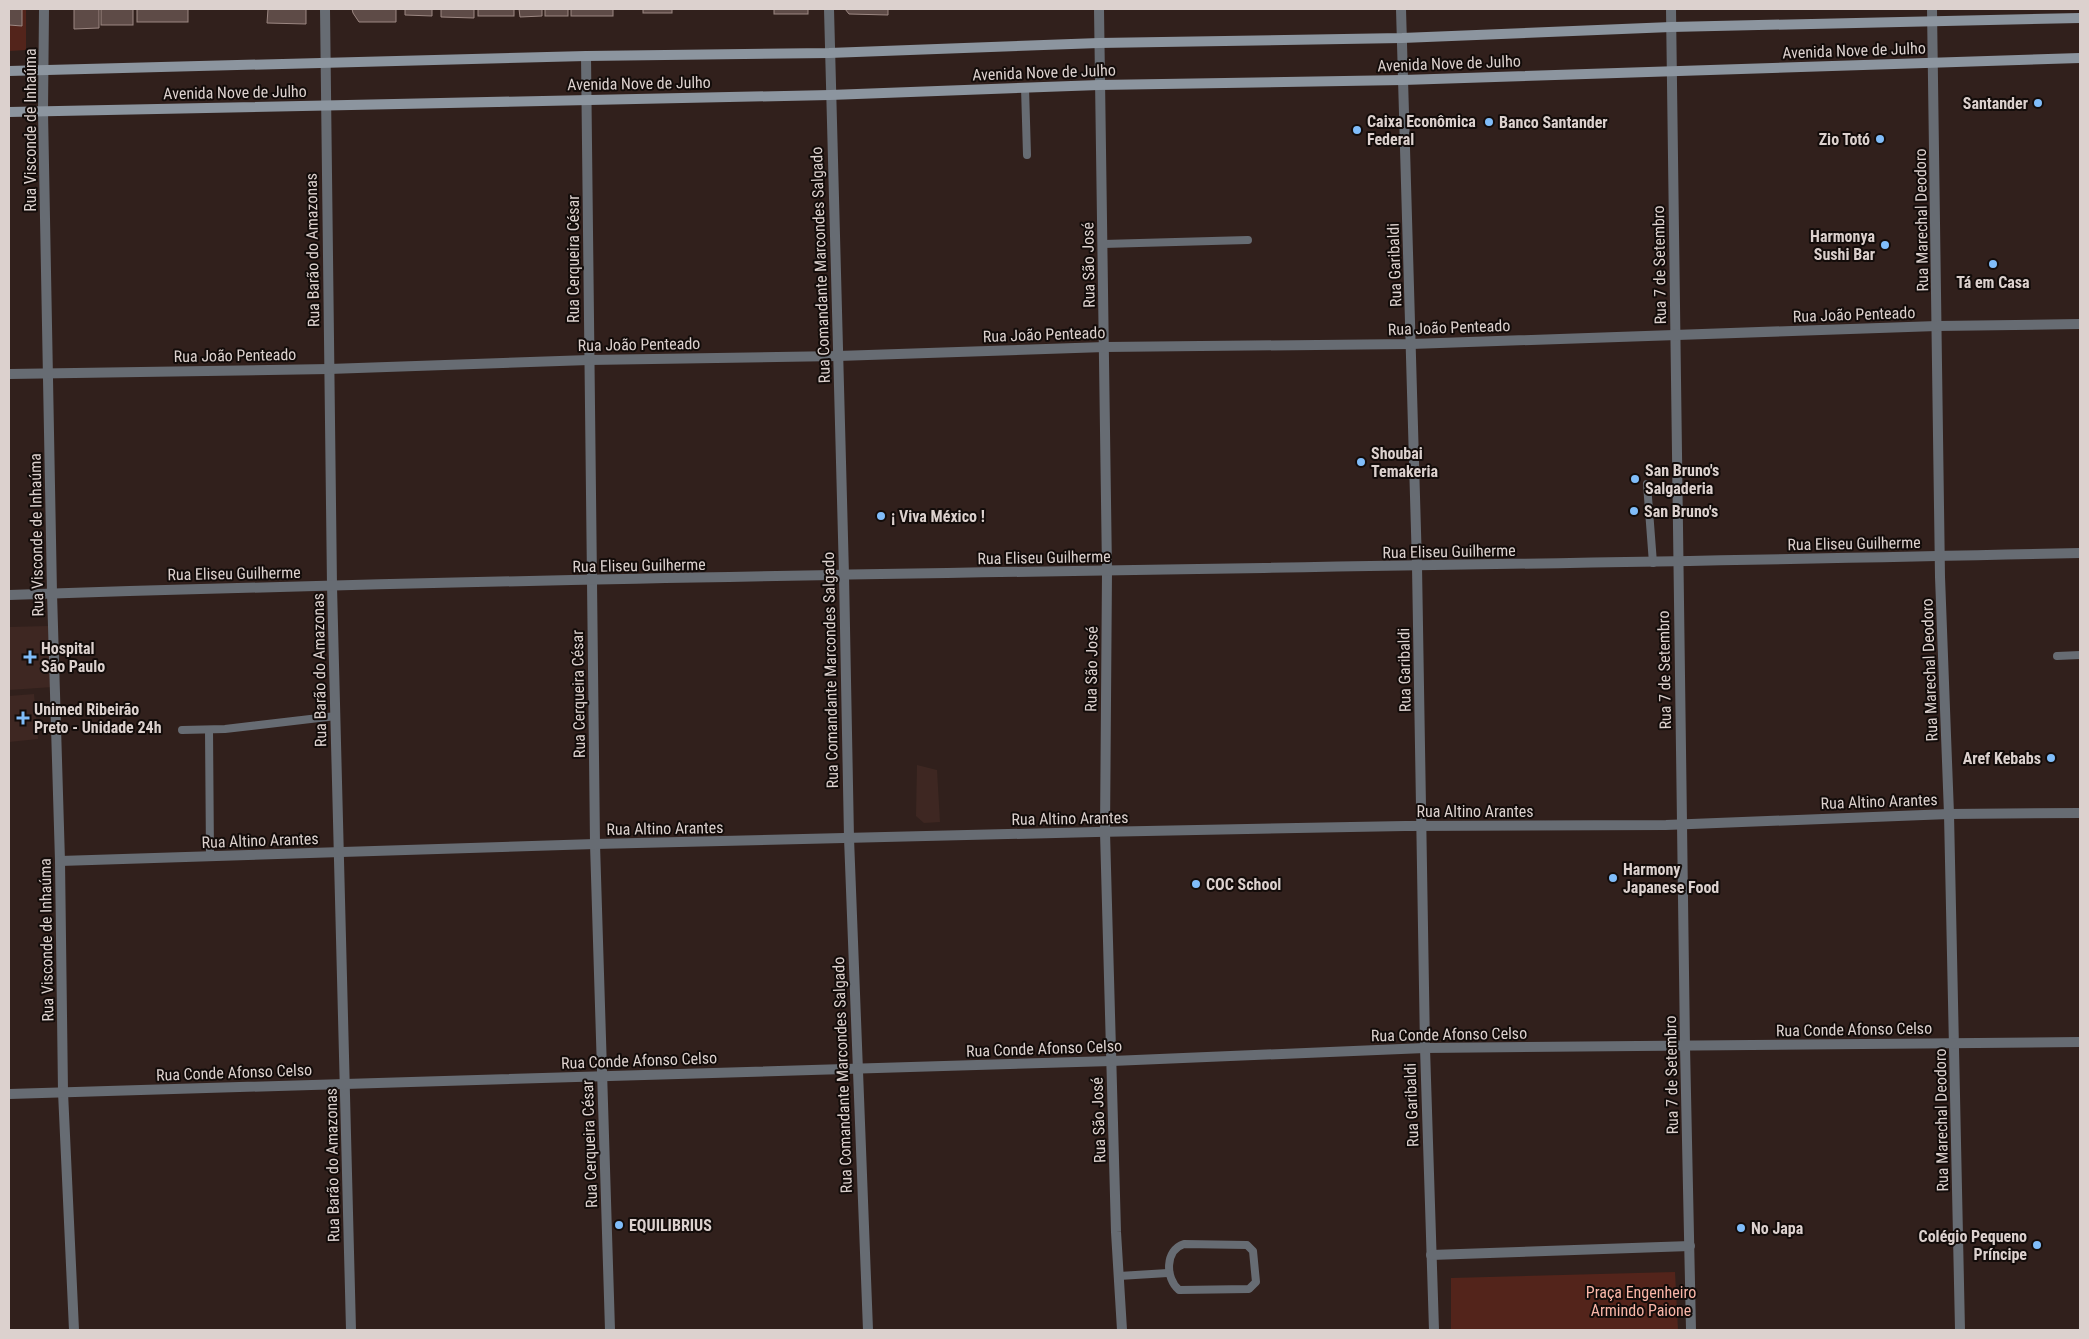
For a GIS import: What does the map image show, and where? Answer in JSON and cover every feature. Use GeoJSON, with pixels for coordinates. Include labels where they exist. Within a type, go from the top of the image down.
{"type":"FeatureCollection","features":[{"type":"Feature","properties":{"kind":"main road","name":"Avenida Nove de Julho"},"geometry":{"type":"LineString","coordinates":[[9,71],[586,56],[829,53],[1099,43],[1402,38],[1671,27],[2080,18]]}},
{"type":"Feature","properties":{"kind":"main road","name":"Avenida Nove de Julho"},"geometry":{"type":"LineString","coordinates":[[9,112],[830,95],[1099,85],[1403,80],[2080,58]]}},
{"type":"Feature","properties":{"kind":"street","name":"Rua Visconde de Inhaúma"},"geometry":{"type":"LineString","coordinates":[[44,9],[43,111],[52,593],[60,861],[63,1092],[74,1330]]}},
{"type":"Feature","properties":{"kind":"street","name":"Rua Barão do Amazonas"},"geometry":{"type":"LineString","coordinates":[[325,9],[324,63],[332,586],[351,1330]]}},
{"type":"Feature","properties":{"kind":"street","name":"Rua Comandante Marcondes Salgado"},"geometry":{"type":"LineString","coordinates":[[829,9],[844,575],[848,838],[868,1330]]}},
{"type":"Feature","properties":{"kind":"street","name":"Rua São José"},"geometry":{"type":"LineString","coordinates":[[1099,9],[1107,571],[1105,832],[1122,1330]]}},
{"type":"Feature","properties":{"kind":"street","name":"Rua Garibaldi"},"geometry":{"type":"LineString","coordinates":[[1401,9],[1417,566],[1424,1048],[1434,1330]]}},
{"type":"Feature","properties":{"kind":"street","name":"Rua 7 de Setembro"},"geometry":{"type":"LineString","coordinates":[[1671,9],[1674,335],[1691,1330]]}},
{"type":"Feature","properties":{"kind":"street","name":"Rua Marechal Deodoro"},"geometry":{"type":"LineString","coordinates":[[1932,9],[1940,556],[1949,814],[1960,1330]]}},
{"type":"Feature","properties":{"kind":"street","name":"Rua Cerqueira César"},"geometry":{"type":"LineString","coordinates":[[586,56],[595,844],[610,1330]]}},
{"type":"Feature","properties":{"kind":"street","name":"Rua João Penteado"},"geometry":{"type":"LineString","coordinates":[[9,374],[329,369],[589,360],[838,356],[1105,347],[1411,344],[1938,326],[2080,324]]}},
{"type":"Feature","properties":{"kind":"street","name":"Rua Eliseu Guilherme"},"geometry":{"type":"LineString","coordinates":[[9,594],[844,575],[1652,563],[2080,553]]}},
{"type":"Feature","properties":{"kind":"street","name":"Rua Altino Arantes"},"geometry":{"type":"LineString","coordinates":[[60,861],[595,844],[1422,826],[1682,824],[1949,814],[2080,813]]}},
{"type":"Feature","properties":{"kind":"street","name":"Rua Conde Afonso Celso"},"geometry":{"type":"LineString","coordinates":[[9,1094],[1112,1061],[1424,1048],[2080,1042]]}},
{"type":"Feature","properties":{"kind":"street"},"geometry":{"type":"LineString","coordinates":[[1432,1255],[1690,1246]]}},
{"type":"Feature","properties":{"kind":"lane"},"geometry":{"type":"LineString","coordinates":[[1025,88],[1027,155]]}},
{"type":"Feature","properties":{"kind":"lane"},"geometry":{"type":"LineString","coordinates":[[1103,244],[1248,240]]}},
{"type":"Feature","properties":{"kind":"lane"},"geometry":{"type":"LineString","coordinates":[[1647,484],[1652,563]]}},
{"type":"Feature","properties":{"kind":"lane"},"geometry":{"type":"LineString","coordinates":[[2057,656],[2080,655]]}},
{"type":"Feature","properties":{"kind":"lane"},"geometry":{"type":"LineString","coordinates":[[182,730],[209,730],[336,716]]}},
{"type":"Feature","properties":{"kind":"lane"},"geometry":{"type":"LineString","coordinates":[[209,730],[210,856]]}},
{"type":"Feature","properties":{"kind":"lane"},"geometry":{"type":"LineString","coordinates":[[1184,1244],[1247,1245],[1253,1251],[1256,1282],[1249,1289],[1184,1291],[1174,1286],[1168,1273],[1172,1251],[1177,1246],[1184,1244]]}},
{"type":"Feature","properties":{"kind":"lane"},"geometry":{"type":"LineString","coordinates":[[1119,1276],[1168,1273]]}},
{"type":"Feature","properties":{"kind":"shaded area","name":"Hospital São Paulo"},"geometry":{"type":"Polygon","coordinates":[[[48,626],[53,687],[9,690],[9,627],[48,626]]]}},
{"type":"Feature","properties":{"kind":"shaded area","name":"Unimed Ribeirão Preto - Unidade 24h"},"geometry":{"type":"Polygon","coordinates":[[[34,694],[38,739],[9,742],[9,696],[34,694]]]}},
{"type":"Feature","properties":{"kind":"shaded area"},"geometry":{"type":"Polygon","coordinates":[[[917,765],[937,770],[940,822],[924,823],[916,816],[917,765]]]}},
{"type":"Feature","properties":{"kind":"green space"},"geometry":{"type":"Polygon","coordinates":[[[9,9],[26,9],[26,50],[9,51],[9,9]]]}},
{"type":"Feature","properties":{"kind":"green space","name":"Praça Engenheiro Armindo Paione"},"geometry":{"type":"Polygon","coordinates":[[[1675,1272],[1678,1330],[1451,1330],[1451,1278],[1675,1272]]]}},
{"type":"Feature","properties":{"kind":"building"},"geometry":{"type":"Polygon","coordinates":[[[9,9],[22,9],[22,26],[9,25],[9,9]]]}},
{"type":"Feature","properties":{"kind":"building"},"geometry":{"type":"Polygon","coordinates":[[[74,9],[99,9],[99,28],[74,29],[74,9]]]}},
{"type":"Feature","properties":{"kind":"building"},"geometry":{"type":"Polygon","coordinates":[[[101,9],[133,9],[133,25],[101,25],[101,9]]]}},
{"type":"Feature","properties":{"kind":"building"},"geometry":{"type":"Polygon","coordinates":[[[137,9],[188,9],[188,22],[137,22],[137,9]]]}},
{"type":"Feature","properties":{"kind":"building"},"geometry":{"type":"Polygon","coordinates":[[[268,9],[306,9],[306,24],[267,23],[268,9]]]}},
{"type":"Feature","properties":{"kind":"building"},"geometry":{"type":"Polygon","coordinates":[[[352,9],[396,9],[396,22],[359,22],[352,9]]]}},
{"type":"Feature","properties":{"kind":"building"},"geometry":{"type":"Polygon","coordinates":[[[405,9],[432,9],[432,16],[405,15],[405,9]]]}},
{"type":"Feature","properties":{"kind":"building"},"geometry":{"type":"Polygon","coordinates":[[[441,9],[474,9],[474,18],[441,17],[441,9]]]}},
{"type":"Feature","properties":{"kind":"building"},"geometry":{"type":"Polygon","coordinates":[[[478,9],[514,9],[514,16],[478,16],[478,9]]]}},
{"type":"Feature","properties":{"kind":"building"},"geometry":{"type":"Polygon","coordinates":[[[519,9],[542,9],[542,16],[520,17],[519,9]]]}},
{"type":"Feature","properties":{"kind":"building"},"geometry":{"type":"Polygon","coordinates":[[[545,9],[568,9],[568,16],[545,16],[545,9]]]}},
{"type":"Feature","properties":{"kind":"building"},"geometry":{"type":"Polygon","coordinates":[[[571,9],[613,9],[613,16],[571,16],[571,9]]]}},
{"type":"Feature","properties":{"kind":"building"},"geometry":{"type":"Polygon","coordinates":[[[643,9],[672,9],[672,13],[643,13],[643,9]]]}},
{"type":"Feature","properties":{"kind":"building"},"geometry":{"type":"Polygon","coordinates":[[[774,9],[808,9],[808,14],[774,14],[774,9]]]}},
{"type":"Feature","properties":{"kind":"building"},"geometry":{"type":"Polygon","coordinates":[[[845,9],[888,9],[888,15],[849,14],[845,9]]]}},
{"type":"Feature","properties":{"kind":"place","name":"Santander"},"geometry":{"type":"Point","coordinates":[2038,103]}},
{"type":"Feature","properties":{"kind":"place","name":"Banco Santander"},"geometry":{"type":"Point","coordinates":[1489,122]}},
{"type":"Feature","properties":{"kind":"place","name":"Caixa Econômica Federal"},"geometry":{"type":"Point","coordinates":[1357,130]}},
{"type":"Feature","properties":{"kind":"place","name":"Zio Totó"},"geometry":{"type":"Point","coordinates":[1880,139]}},
{"type":"Feature","properties":{"kind":"place","name":"Harmonya Sushi Bar"},"geometry":{"type":"Point","coordinates":[1885,245]}},
{"type":"Feature","properties":{"kind":"place","name":"Tá em Casa"},"geometry":{"type":"Point","coordinates":[1993,264]}},
{"type":"Feature","properties":{"kind":"place","name":"Shoubai Temakeria"},"geometry":{"type":"Point","coordinates":[1361,462]}},
{"type":"Feature","properties":{"kind":"place","name":"San Bruno's Salgaderia"},"geometry":{"type":"Point","coordinates":[1635,479]}},
{"type":"Feature","properties":{"kind":"place","name":"San Bruno's"},"geometry":{"type":"Point","coordinates":[1634,511]}},
{"type":"Feature","properties":{"kind":"place","name":"¡ Viva México !"},"geometry":{"type":"Point","coordinates":[881,516]}},
{"type":"Feature","properties":{"kind":"place","name":"Hospital São Paulo"},"geometry":{"type":"Point","coordinates":[30,657]}},
{"type":"Feature","properties":{"kind":"place","name":"Unimed Ribeirão Preto - Unidade 24h"},"geometry":{"type":"Point","coordinates":[23,718]}},
{"type":"Feature","properties":{"kind":"place","name":"Aref Kebabs"},"geometry":{"type":"Point","coordinates":[2051,758]}},
{"type":"Feature","properties":{"kind":"place","name":"Harmony Japanese Food"},"geometry":{"type":"Point","coordinates":[1613,878]}},
{"type":"Feature","properties":{"kind":"place","name":"COC School"},"geometry":{"type":"Point","coordinates":[1196,884]}},
{"type":"Feature","properties":{"kind":"place","name":"EQUILIBRIUS"},"geometry":{"type":"Point","coordinates":[619,1225]}},
{"type":"Feature","properties":{"kind":"place","name":"No Japa"},"geometry":{"type":"Point","coordinates":[1741,1228]}},
{"type":"Feature","properties":{"kind":"place","name":"Colégio Pequeno Príncipe"},"geometry":{"type":"Point","coordinates":[2037,1245]}}]}
